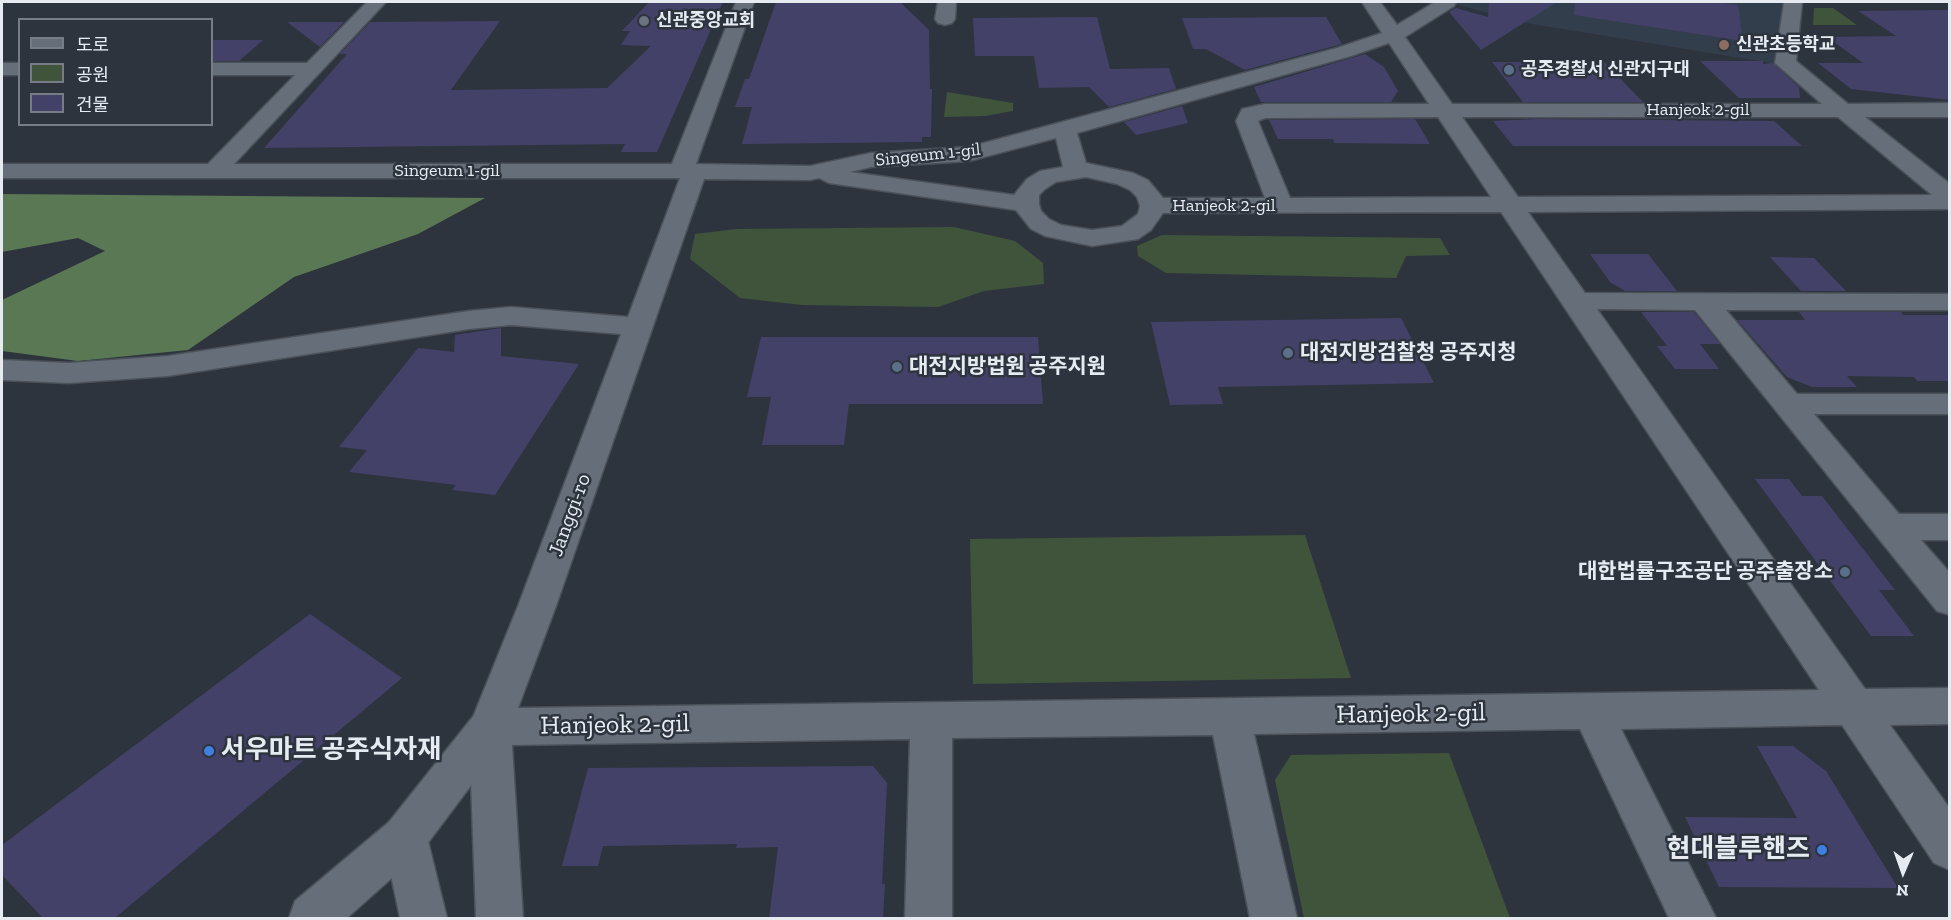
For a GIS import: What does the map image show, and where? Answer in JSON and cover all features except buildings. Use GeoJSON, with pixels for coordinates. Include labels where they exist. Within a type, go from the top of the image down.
{"type":"FeatureCollection","features":[{"type":"Feature","properties":{"kind":"street"},"geometry":{"type":"LineString","coordinates":[[214,171],[377,2]]}},
{"type":"Feature","properties":{"kind":"street"},"geometry":{"type":"LineString","coordinates":[[688,171],[745,2]]}},
{"type":"Feature","properties":{"kind":"street"},"geometry":{"type":"LineString","coordinates":[[1371,2],[1950,848]]}},
{"type":"Feature","properties":{"kind":"street","name":"Singeum 1-gil"},"geometry":{"type":"LineString","coordinates":[[2,171],[810,173],[871,160],[969,154],[1294,68],[1394,35],[1447,2]]}},
{"type":"Feature","properties":{"kind":"street"},"geometry":{"type":"LineString","coordinates":[[1793,2],[1785,63],[1950,197]]}},
{"type":"Feature","properties":{"kind":"street"},"geometry":{"type":"LineString","coordinates":[[2,69],[18,69]]}},
{"type":"Feature","properties":{"kind":"street"},"geometry":{"type":"LineString","coordinates":[[213,69],[312,69]]}},
{"type":"Feature","properties":{"kind":"street","name":"Hanjeok 2-gil"},"geometry":{"type":"LineString","coordinates":[[1280,205],[1247,121],[1250,114],[1264,111],[1950,110]]}},
{"type":"Feature","properties":{"kind":"street"},"geometry":{"type":"LineString","coordinates":[[1065,129],[1076,171]]}},
{"type":"Feature","properties":{"kind":"street","name":"Janggi-ro"},"geometry":{"type":"LineString","coordinates":[[312,918],[405,837],[490,727],[537,606],[638,327],[688,171]]}},
{"type":"Feature","properties":{"kind":"street"},"geometry":{"type":"LineString","coordinates":[[1076,171],[1106,172],[1139,185],[1149,195],[1153,206],[1146,221],[1129,232],[1092,238],[1072,236],[1040,224],[1030,214],[1026,204],[1027,193],[1049,176],[1076,171]]}},
{"type":"Feature","properties":{"kind":"street"},"geometry":{"type":"LineString","coordinates":[[810,173],[1026,204]]}},
{"type":"Feature","properties":{"kind":"street","name":"Hanjeok 2-gil"},"geometry":{"type":"LineString","coordinates":[[1153,206],[1950,202]]}},
{"type":"Feature","properties":{"kind":"street"},"geometry":{"type":"LineString","coordinates":[[1576,301],[1950,302]]}},
{"type":"Feature","properties":{"kind":"street"},"geometry":{"type":"LineString","coordinates":[[1703,301],[1950,600]]}},
{"type":"Feature","properties":{"kind":"street"},"geometry":{"type":"LineString","coordinates":[[2,370],[69,373],[168,366],[469,320],[511,316],[638,327]]}},
{"type":"Feature","properties":{"kind":"street"},"geometry":{"type":"LineString","coordinates":[[1788,404],[1950,404]]}},
{"type":"Feature","properties":{"kind":"street"},"geometry":{"type":"LineString","coordinates":[[1889,527],[1950,527]]}},
{"type":"Feature","properties":{"kind":"street","name":"Hanjeok 2-gil"},"geometry":{"type":"LineString","coordinates":[[490,727],[1950,706]]}},
{"type":"Feature","properties":{"kind":"street"},"geometry":{"type":"LineString","coordinates":[[1592,712],[1693,918]]}},
{"type":"Feature","properties":{"kind":"street"},"geometry":{"type":"LineString","coordinates":[[1230,717],[1273,918]]}},
{"type":"Feature","properties":{"kind":"street"},"geometry":{"type":"LineString","coordinates":[[928,918],[931,721]]}},
{"type":"Feature","properties":{"kind":"street"},"geometry":{"type":"LineString","coordinates":[[490,727],[500,918]]}},
{"type":"Feature","properties":{"kind":"street"},"geometry":{"type":"LineString","coordinates":[[405,837],[424,918]]}},
{"type":"Feature","properties":{"kind":"shaded area","name":"신관초등학교"},"geometry":{"type":"Polygon","coordinates":[[[1459,2],[1782,2],[1778,64],[1532,24],[1454,4],[1459,2]]]}},
{"type":"Feature","properties":{"kind":"green space"},"geometry":{"type":"Polygon","coordinates":[[[1814,8],[1833,8],[1857,25],[1813,25],[1814,8]]]}},
{"type":"Feature","properties":{"kind":"green space"},"geometry":{"type":"Polygon","coordinates":[[[947,92],[1013,103],[1013,111],[985,116],[944,117],[947,92]]]}},
{"type":"Feature","properties":{"kind":"green space"},"geometry":{"type":"Polygon","coordinates":[[[2,194],[485,198],[418,234],[294,277],[188,350],[78,361],[2,351],[2,300],[105,251],[78,238],[2,252],[2,194]]]}},
{"type":"Feature","properties":{"kind":"green space"},"geometry":{"type":"Polygon","coordinates":[[[954,227],[1015,241],[1043,263],[1044,284],[984,291],[938,307],[802,305],[740,298],[690,259],[695,234],[736,229],[954,227]]]}},
{"type":"Feature","properties":{"kind":"green space"},"geometry":{"type":"Polygon","coordinates":[[[1162,235],[1440,238],[1450,255],[1406,256],[1396,278],[1166,273],[1138,256],[1137,246],[1162,235]]]}},
{"type":"Feature","properties":{"kind":"green space"},"geometry":{"type":"Polygon","coordinates":[[[1305,535],[1351,678],[973,684],[970,539],[1305,535]]]}},
{"type":"Feature","properties":{"kind":"green space"},"geometry":{"type":"Polygon","coordinates":[[[1449,753],[1510,918],[1304,918],[1275,780],[1291,755],[1449,753]]]}},
{"type":"Feature","properties":{"kind":"place","name":"신관중앙교회"},"geometry":{"type":"Point","coordinates":[644,21]}},
{"type":"Feature","properties":{"kind":"place","name":"신관초등학교"},"geometry":{"type":"Point","coordinates":[1724,45]}},
{"type":"Feature","properties":{"kind":"place","name":"공주경찰서 신관지구대"},"geometry":{"type":"Point","coordinates":[1509,70]}},
{"type":"Feature","properties":{"kind":"place","name":"대전지방검찰청 공주지청"},"geometry":{"type":"Point","coordinates":[1288,353]}},
{"type":"Feature","properties":{"kind":"place","name":"대전지방법원 공주지원"},"geometry":{"type":"Point","coordinates":[897,367]}},
{"type":"Feature","properties":{"kind":"place","name":"대한법률구조공단 공주출장소"},"geometry":{"type":"Point","coordinates":[1845,572]}},
{"type":"Feature","properties":{"kind":"place","name":"서우마트 공주식자재"},"geometry":{"type":"Point","coordinates":[209,751]}},
{"type":"Feature","properties":{"kind":"place","name":"현대블루핸즈"},"geometry":{"type":"Point","coordinates":[1822,850]}}]}
